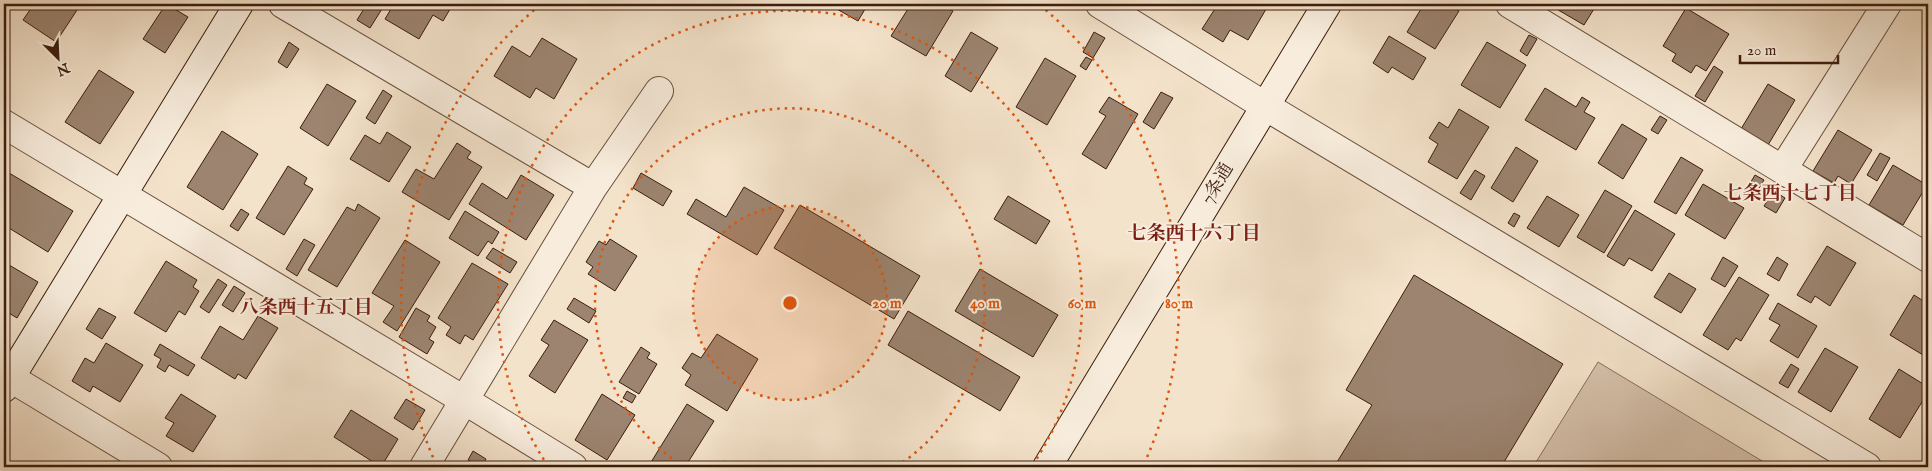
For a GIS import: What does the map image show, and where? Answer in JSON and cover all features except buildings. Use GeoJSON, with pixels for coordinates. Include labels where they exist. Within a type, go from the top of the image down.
{"type":"FeatureCollection","features":[{"type":"Feature","properties":{"kind":"street"},"geometry":{"type":"LineString","coordinates":[[158,467],[6,380],[122,197],[239,4]]}},
{"type":"Feature","properties":{"kind":"street"},"geometry":{"type":"LineString","coordinates":[[283,4],[593,187]]}},
{"type":"Feature","properties":{"kind":"street"},"geometry":{"type":"LineString","coordinates":[[1100,4],[1265,106],[1866,467]]}},
{"type":"Feature","properties":{"kind":"street","name":"7条通"},"geometry":{"type":"LineString","coordinates":[[1048,467],[1327,4]]}},
{"type":"Feature","properties":{"kind":"street"},"geometry":{"type":"LineString","coordinates":[[1510,4],[1928,258]]}},
{"type":"Feature","properties":{"kind":"street"},"geometry":{"type":"LineString","coordinates":[[1784,169],[1887,4]]}},
{"type":"Feature","properties":{"kind":"street"},"geometry":{"type":"LineString","coordinates":[[424,467],[593,187],[659,91]]}},
{"type":"Feature","properties":{"kind":"street"},"geometry":{"type":"LineString","coordinates":[[4,124],[122,197],[573,467]]}},
{"type":"Feature","properties":{"kind":"shaded area"},"geometry":{"type":"Polygon","coordinates":[[[1598,362],[1772,467],[1533,467],[1598,362]]]}},
{"type":"Feature","properties":{"kind":"district","name":"七条西十七丁目"},"geometry":{"type":"Point","coordinates":[1790,194]}},
{"type":"Feature","properties":{"kind":"district","name":"七条西十六丁目"},"geometry":{"type":"Point","coordinates":[1194,234]}},
{"type":"Feature","properties":{"kind":"district","name":"八条西十五丁目"},"geometry":{"type":"Point","coordinates":[306,308]}}]}
